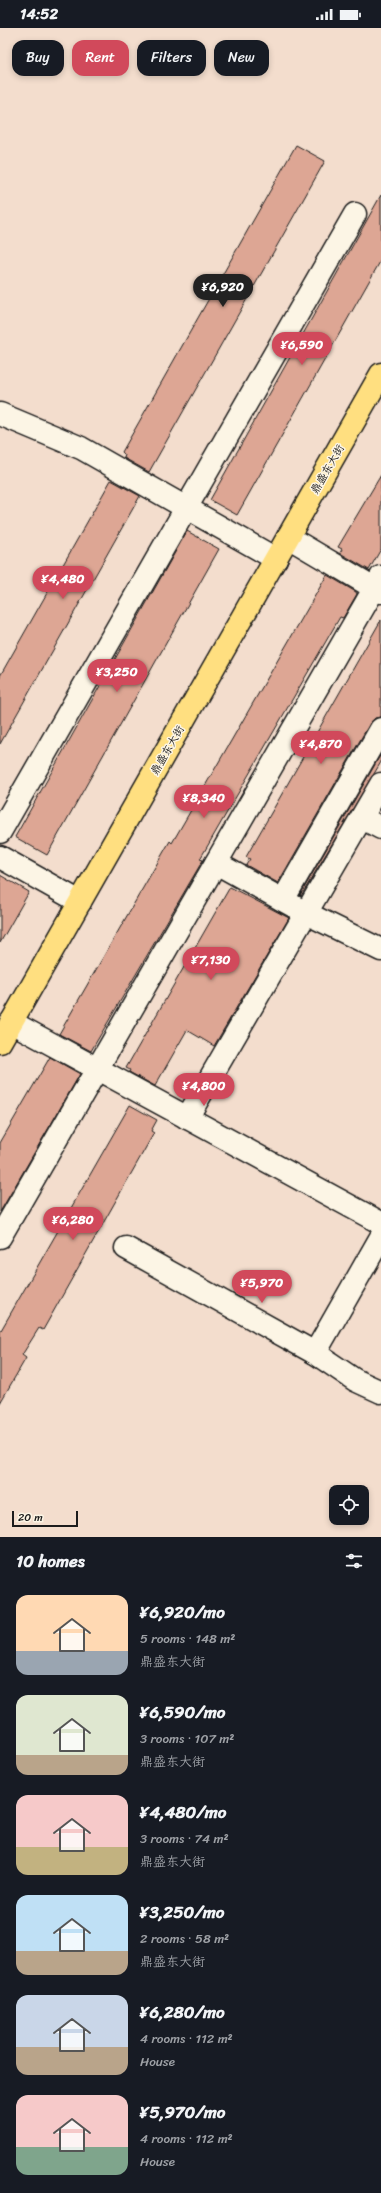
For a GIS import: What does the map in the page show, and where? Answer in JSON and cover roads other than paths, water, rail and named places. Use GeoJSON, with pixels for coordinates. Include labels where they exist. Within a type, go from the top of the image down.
{"type":"FeatureCollection","features":[{"type":"Feature","properties":{"kind":"main road","name":"鼎盛东大街"},"geometry":{"type":"LineString","coordinates":[[0,1042],[381,374]]}},
{"type":"Feature","properties":{"kind":"street"},"geometry":{"type":"LineString","coordinates":[[0,832],[355,214]]}},
{"type":"Feature","properties":{"kind":"street"},"geometry":{"type":"LineString","coordinates":[[0,414],[81,448],[276,559]]}},
{"type":"Feature","properties":{"kind":"street"},"geometry":{"type":"LineString","coordinates":[[0,1237],[216,863],[379,586],[288,537]]}},
{"type":"Feature","properties":{"kind":"street"},"geometry":{"type":"LineString","coordinates":[[283,900],[381,729]]}},
{"type":"Feature","properties":{"kind":"street"},"geometry":{"type":"LineString","coordinates":[[187,1118],[381,784]]}},
{"type":"Feature","properties":{"kind":"street"},"geometry":{"type":"LineString","coordinates":[[362,818],[381,828]]}},
{"type":"Feature","properties":{"kind":"street"},"geometry":{"type":"LineString","coordinates":[[0,857],[80,902]]}},
{"type":"Feature","properties":{"kind":"street"},"geometry":{"type":"LineString","coordinates":[[216,863],[306,913],[381,950]]}},
{"type":"Feature","properties":{"kind":"street"},"geometry":{"type":"LineString","coordinates":[[12,1022],[381,1223]]}},
{"type":"Feature","properties":{"kind":"street"},"geometry":{"type":"LineString","coordinates":[[315,1353],[381,1237]]}},
{"type":"Feature","properties":{"kind":"street"},"geometry":{"type":"LineString","coordinates":[[126,1248],[315,1353],[355,1380],[381,1392]]}}]}
